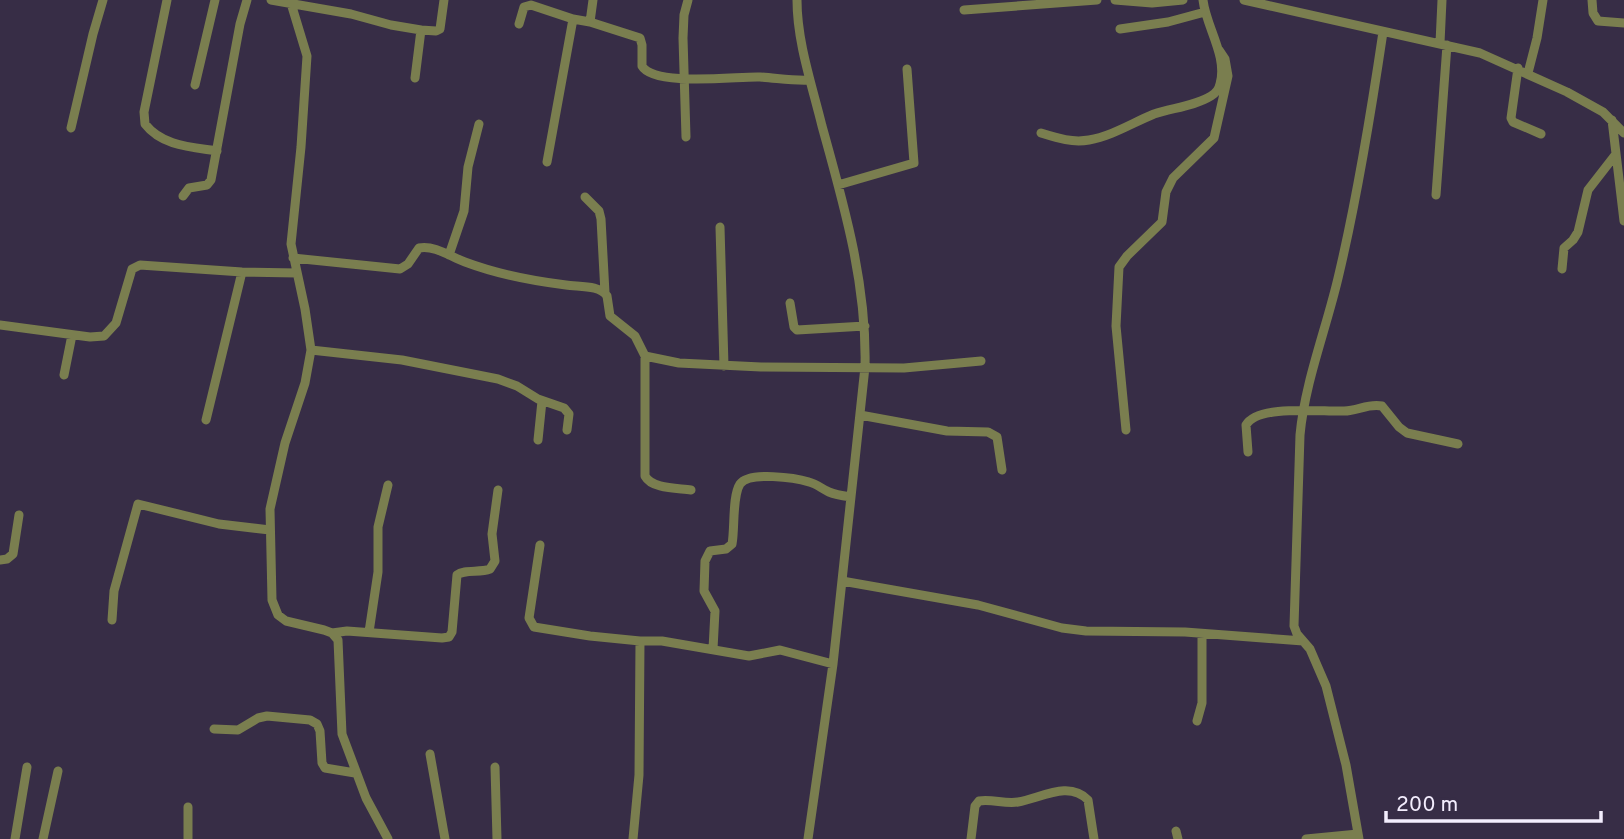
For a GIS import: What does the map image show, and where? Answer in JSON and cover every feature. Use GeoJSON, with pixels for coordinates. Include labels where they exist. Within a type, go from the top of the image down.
{"type":"FeatureCollection","features":[{"type":"Feature","properties":{"kind":"street"},"geometry":{"type":"LineString","coordinates":[[71,128],[103,0]]}},
{"type":"Feature","properties":{"kind":"street"},"geometry":{"type":"LineString","coordinates":[[167,0],[144,112],[145,124],[156,135],[173,143],[217,150]]}},
{"type":"Feature","properties":{"kind":"street"},"geometry":{"type":"LineString","coordinates":[[195,85],[215,0]]}},
{"type":"Feature","properties":{"kind":"street"},"geometry":{"type":"LineString","coordinates":[[183,195],[189,188],[209,183],[247,0]]}},
{"type":"Feature","properties":{"kind":"street"},"geometry":{"type":"LineString","coordinates":[[271,0],[436,31],[440,29],[444,0]]}},
{"type":"Feature","properties":{"kind":"street"},"geometry":{"type":"LineString","coordinates":[[590,22],[593,0]]}},
{"type":"Feature","properties":{"kind":"street"},"geometry":{"type":"LineString","coordinates":[[686,137],[683,38],[688,0]]}},
{"type":"Feature","properties":{"kind":"street"},"geometry":{"type":"LineString","coordinates":[[797,0],[799,26],[810,80],[859,273],[865,326],[865,367],[833,664],[808,839]]}},
{"type":"Feature","properties":{"kind":"street"},"geometry":{"type":"LineString","coordinates":[[964,10],[1097,0]]}},
{"type":"Feature","properties":{"kind":"street"},"geometry":{"type":"LineString","coordinates":[[1115,0],[1152,3],[1184,0]]}},
{"type":"Feature","properties":{"kind":"street"},"geometry":{"type":"LineString","coordinates":[[1126,430],[1116,326],[1119,267],[1162,222],[1166,192],[1173,178],[1214,138],[1228,75],[1225,59],[1219,50],[1203,0]]}},
{"type":"Feature","properties":{"kind":"street"},"geometry":{"type":"LineString","coordinates":[[1244,0],[1480,52],[1567,92],[1612,120],[1624,134]]}},
{"type":"Feature","properties":{"kind":"street"},"geometry":{"type":"LineString","coordinates":[[1436,195],[1443,44],[1442,0]]}},
{"type":"Feature","properties":{"kind":"street"},"geometry":{"type":"LineString","coordinates":[[1528,73],[1543,0]]}},
{"type":"Feature","properties":{"kind":"street"},"geometry":{"type":"LineString","coordinates":[[1592,0],[1593,13],[1598,21],[1624,23]]}},
{"type":"Feature","properties":{"kind":"street"},"geometry":{"type":"LineString","coordinates":[[290,2],[307,57],[292,244],[311,350],[305,383],[285,443],[272,498],[272,600],[278,615],[296,625],[332,633],[347,631],[442,638],[450,635],[457,575],[461,572],[490,569],[495,561],[492,534],[498,490]]}},
{"type":"Feature","properties":{"kind":"street"},"geometry":{"type":"LineString","coordinates":[[519,24],[522,10],[527,6],[536,6],[573,19],[636,35],[642,45],[642,66],[645,71],[704,80],[760,77],[810,80]]}},
{"type":"Feature","properties":{"kind":"street"},"geometry":{"type":"LineString","coordinates":[[1120,29],[1168,22],[1205,12]]}},
{"type":"Feature","properties":{"kind":"street"},"geometry":{"type":"LineString","coordinates":[[547,162],[573,19]]}},
{"type":"Feature","properties":{"kind":"street"},"geometry":{"type":"LineString","coordinates":[[415,78],[422,30]]}},
{"type":"Feature","properties":{"kind":"street"},"geometry":{"type":"LineString","coordinates":[[1306,839],[1358,837],[1346,765],[1326,686],[1318,663],[1294,626],[1300,435],[1358,188],[1383,32]]}},
{"type":"Feature","properties":{"kind":"street"},"geometry":{"type":"LineString","coordinates":[[1041,133],[1059,139],[1087,140],[1115,132],[1151,115],[1212,96],[1221,82],[1219,50]]}},
{"type":"Feature","properties":{"kind":"street"},"geometry":{"type":"LineString","coordinates":[[1518,68],[1511,118],[1513,122],[1541,134]]}},
{"type":"Feature","properties":{"kind":"street"},"geometry":{"type":"LineString","coordinates":[[838,185],[914,163],[907,69]]}},
{"type":"Feature","properties":{"kind":"street"},"geometry":{"type":"LineString","coordinates":[[1612,120],[1624,221]]}},
{"type":"Feature","properties":{"kind":"street"},"geometry":{"type":"LineString","coordinates":[[449,255],[464,211],[468,167],[479,124]]}},
{"type":"Feature","properties":{"kind":"street"},"geometry":{"type":"LineString","coordinates":[[1562,269],[1564,248],[1578,232],[1588,190],[1616,154]]}},
{"type":"Feature","properties":{"kind":"street"},"geometry":{"type":"LineString","coordinates":[[585,197],[599,211],[601,219],[605,293],[610,316],[635,336],[645,356],[645,476],[647,481],[653,484],[691,490]]}},
{"type":"Feature","properties":{"kind":"street"},"geometry":{"type":"LineString","coordinates":[[720,227],[724,366]]}},
{"type":"Feature","properties":{"kind":"street"},"geometry":{"type":"LineString","coordinates":[[293,258],[400,269],[408,264],[419,248],[428,247],[504,274],[551,284],[599,289],[605,293]]}},
{"type":"Feature","properties":{"kind":"street"},"geometry":{"type":"LineString","coordinates":[[0,325],[72,335],[99,337],[108,334],[116,323],[129,275],[135,266],[298,273]]}},
{"type":"Feature","properties":{"kind":"street"},"geometry":{"type":"LineString","coordinates":[[206,420],[242,272]]}},
{"type":"Feature","properties":{"kind":"street"},"geometry":{"type":"LineString","coordinates":[[790,303],[794,327],[797,330],[865,326]]}},
{"type":"Feature","properties":{"kind":"street"},"geometry":{"type":"LineString","coordinates":[[64,375],[72,335]]}},
{"type":"Feature","properties":{"kind":"street"},"geometry":{"type":"LineString","coordinates":[[311,350],[402,359],[498,379],[568,411],[567,430]]}},
{"type":"Feature","properties":{"kind":"street"},"geometry":{"type":"LineString","coordinates":[[645,356],[679,363],[724,366],[929,367],[981,361]]}},
{"type":"Feature","properties":{"kind":"street"},"geometry":{"type":"LineString","coordinates":[[538,440],[542,401]]}},
{"type":"Feature","properties":{"kind":"street"},"geometry":{"type":"LineString","coordinates":[[1248,453],[1249,420],[1270,413],[1346,411],[1364,405],[1382,406],[1407,433],[1458,444]]}},
{"type":"Feature","properties":{"kind":"street"},"geometry":{"type":"LineString","coordinates":[[860,415],[947,431],[988,432],[997,437],[1002,470]]}},
{"type":"Feature","properties":{"kind":"street"},"geometry":{"type":"LineString","coordinates":[[713,649],[716,616],[704,591],[705,561],[710,551],[726,549],[732,544],[738,485],[742,481],[770,477],[788,478],[809,482],[834,494],[851,497]]}},
{"type":"Feature","properties":{"kind":"street"},"geometry":{"type":"LineString","coordinates":[[369,632],[378,572],[379,527],[388,485]]}},
{"type":"Feature","properties":{"kind":"street"},"geometry":{"type":"LineString","coordinates":[[112,620],[114,591],[138,504],[219,524],[270,530]]}},
{"type":"Feature","properties":{"kind":"street"},"geometry":{"type":"LineString","coordinates":[[0,560],[13,554],[19,515]]}},
{"type":"Feature","properties":{"kind":"street"},"geometry":{"type":"LineString","coordinates":[[540,545],[529,618],[531,625],[537,629],[640,641],[662,640],[754,656],[780,650],[833,664]]}},
{"type":"Feature","properties":{"kind":"street"},"geometry":{"type":"LineString","coordinates":[[842,581],[978,605],[1062,628],[1303,641]]}},
{"type":"Feature","properties":{"kind":"street"},"geometry":{"type":"LineString","coordinates":[[332,633],[340,646],[342,734],[355,773],[388,839]]}},
{"type":"Feature","properties":{"kind":"street"},"geometry":{"type":"LineString","coordinates":[[1197,721],[1202,703],[1202,634]]}},
{"type":"Feature","properties":{"kind":"street"},"geometry":{"type":"LineString","coordinates":[[633,839],[639,775],[640,641]]}},
{"type":"Feature","properties":{"kind":"street"},"geometry":{"type":"LineString","coordinates":[[215,729],[242,729],[258,718],[267,716],[306,718],[319,727],[322,763],[325,768],[355,773]]}},
{"type":"Feature","properties":{"kind":"street"},"geometry":{"type":"LineString","coordinates":[[430,754],[445,839]]}},
{"type":"Feature","properties":{"kind":"street"},"geometry":{"type":"LineString","coordinates":[[15,839],[27,767]]}},
{"type":"Feature","properties":{"kind":"street"},"geometry":{"type":"LineString","coordinates":[[495,767],[497,839]]}},
{"type":"Feature","properties":{"kind":"street"},"geometry":{"type":"LineString","coordinates":[[43,839],[58,771]]}},
{"type":"Feature","properties":{"kind":"street"},"geometry":{"type":"LineString","coordinates":[[971,839],[975,806],[979,801],[1018,802],[1060,791],[1082,794],[1088,800],[1094,839]]}},
{"type":"Feature","properties":{"kind":"street"},"geometry":{"type":"LineString","coordinates":[[188,807],[188,839]]}}]}
